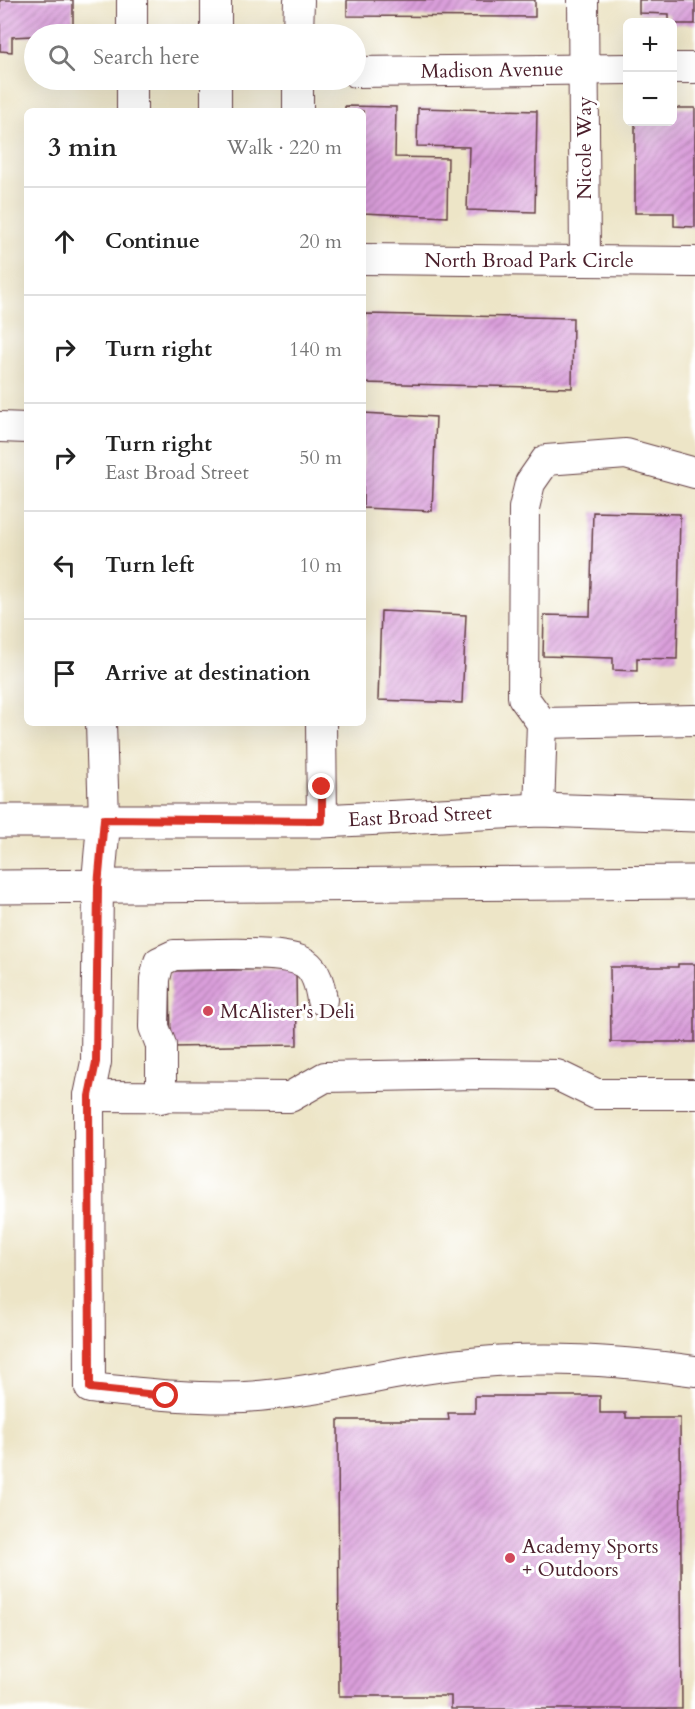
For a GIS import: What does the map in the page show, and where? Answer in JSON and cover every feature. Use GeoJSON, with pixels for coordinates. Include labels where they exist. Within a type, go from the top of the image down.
{"type":"FeatureCollection","features":[{"type":"Feature","properties":{"kind":"main road","name":"East Broad Street"},"geometry":{"type":"LineString","coordinates":[[0,820],[322,821],[539,810],[695,815]]}},
{"type":"Feature","properties":{"kind":"main road"},"geometry":{"type":"LineString","coordinates":[[98,886],[104,819]]}},
{"type":"Feature","properties":{"kind":"main road"},"geometry":{"type":"LineString","coordinates":[[0,887],[695,882]]}},
{"type":"Feature","properties":{"kind":"street"},"geometry":{"type":"LineString","coordinates":[[132,0],[132,24]]}},
{"type":"Feature","properties":{"kind":"street"},"geometry":{"type":"LineString","coordinates":[[216,0],[216,24]]}},
{"type":"Feature","properties":{"kind":"street"},"geometry":{"type":"LineString","coordinates":[[298,24],[299,0]]}},
{"type":"Feature","properties":{"kind":"street","name":"Nicole Way"},"geometry":{"type":"LineString","coordinates":[[583,0],[585,259]]}},
{"type":"Feature","properties":{"kind":"street"},"geometry":{"type":"LineString","coordinates":[[677,68],[695,68]]}},
{"type":"Feature","properties":{"kind":"street","name":"Madison Avenue"},"geometry":{"type":"LineString","coordinates":[[366,72],[623,69]]}},
{"type":"Feature","properties":{"kind":"street"},"geometry":{"type":"LineString","coordinates":[[132,90],[132,108]]}},
{"type":"Feature","properties":{"kind":"street"},"geometry":{"type":"LineString","coordinates":[[216,90],[216,108]]}},
{"type":"Feature","properties":{"kind":"street"},"geometry":{"type":"LineString","coordinates":[[298,90],[298,108]]}},
{"type":"Feature","properties":{"kind":"street","name":"North Broad Park Circle"},"geometry":{"type":"LineString","coordinates":[[366,259],[585,259],[695,262]]}},
{"type":"Feature","properties":{"kind":"street"},"geometry":{"type":"LineString","coordinates":[[539,810],[542,723],[523,698],[524,508],[530,483],[546,460],[626,454],[695,473]]}},
{"type":"Feature","properties":{"kind":"street"},"geometry":{"type":"LineString","coordinates":[[542,723],[695,720]]}},
{"type":"Feature","properties":{"kind":"street"},"geometry":{"type":"LineString","coordinates":[[101,726],[104,819]]}},
{"type":"Feature","properties":{"kind":"street"},"geometry":{"type":"LineString","coordinates":[[321,726],[322,821]]}},
{"type":"Feature","properties":{"kind":"street"},"geometry":{"type":"LineString","coordinates":[[98,886],[96,1062],[89,1096],[90,1388],[166,1396],[244,1396],[330,1387],[483,1362],[641,1363],[695,1371]]}},
{"type":"Feature","properties":{"kind":"street"},"geometry":{"type":"LineString","coordinates":[[161,1098],[161,1045],[154,1026],[155,979],[159,962],[174,955],[287,955],[306,963],[318,980],[322,1000]]}},
{"type":"Feature","properties":{"kind":"street"},"geometry":{"type":"LineString","coordinates":[[89,1096],[290,1097],[325,1077],[477,1074],[557,1075],[596,1094],[695,1094]]}},
{"type":"Feature","properties":{"kind":"building"},"geometry":{"type":"Polygon","coordinates":[[[0,0],[73,0],[73,24],[24,24],[24,36],[12,37],[12,52],[0,51],[0,0]]]}},
{"type":"Feature","properties":{"kind":"building"},"geometry":{"type":"Polygon","coordinates":[[[347,0],[535,0],[535,17],[347,16],[347,0]]]}},
{"type":"Feature","properties":{"kind":"building"},"geometry":{"type":"Polygon","coordinates":[[[639,0],[695,0],[695,24],[677,24],[677,18],[669,18],[669,14],[639,13],[639,0]]]}},
{"type":"Feature","properties":{"kind":"building"},"geometry":{"type":"Polygon","coordinates":[[[345,106],[396,107],[395,157],[448,158],[447,217],[366,213],[366,108],[345,108],[345,106]]]}},
{"type":"Feature","properties":{"kind":"building"},"geometry":{"type":"Polygon","coordinates":[[[418,108],[537,111],[535,212],[467,210],[469,147],[417,146],[418,108]]]}},
{"type":"Feature","properties":{"kind":"building"},"geometry":{"type":"Polygon","coordinates":[[[677,108],[695,108],[695,227],[674,226],[674,213],[635,213],[635,126],[677,126],[677,108]]]}},
{"type":"Feature","properties":{"kind":"building"},"geometry":{"type":"Polygon","coordinates":[[[366,314],[573,318],[572,388],[366,383],[366,314]]]}},
{"type":"Feature","properties":{"kind":"building"},"geometry":{"type":"Polygon","coordinates":[[[366,413],[436,417],[432,511],[366,508],[366,413]]]}},
{"type":"Feature","properties":{"kind":"building"},"geometry":{"type":"Polygon","coordinates":[[[593,512],[680,514],[677,659],[637,658],[637,671],[613,670],[613,658],[543,656],[544,615],[590,616],[593,512]]]}},
{"type":"Feature","properties":{"kind":"building"},"geometry":{"type":"Polygon","coordinates":[[[381,611],[466,615],[462,703],[378,700],[381,611]]]}},
{"type":"Feature","properties":{"kind":"building"},"geometry":{"type":"Polygon","coordinates":[[[678,964],[695,964],[695,1042],[611,1042],[610,967],[678,967],[678,964]]]}},
{"type":"Feature","properties":{"kind":"building"},"geometry":{"type":"Polygon","coordinates":[[[296,969],[297,1045],[171,1047],[170,971],[296,969]]]}},
{"type":"Feature","properties":{"kind":"building","name":"Academy Sports + Outdoors"},"geometry":{"type":"Polygon","coordinates":[[[475,1396],[600,1396],[600,1413],[626,1413],[626,1418],[680,1418],[682,1709],[451,1709],[451,1696],[339,1696],[338,1420],[449,1420],[448,1413],[475,1413],[475,1396]]]}},
{"type":"Feature","properties":{"kind":"place","name":"McAlister's Deli"},"geometry":{"type":"Point","coordinates":[208,1011]}},
{"type":"Feature","properties":{"kind":"place","name":"Academy Sports + Outdoors"},"geometry":{"type":"Point","coordinates":[510,1558]}},
{"type":"Feature","properties":{"kind":"route"},"geometry":{"type":"LineString","coordinates":[[166,1396],[90,1388],[89,1096],[96,1062],[98,886],[104,819],[322,821],[322,787]]}}]}
